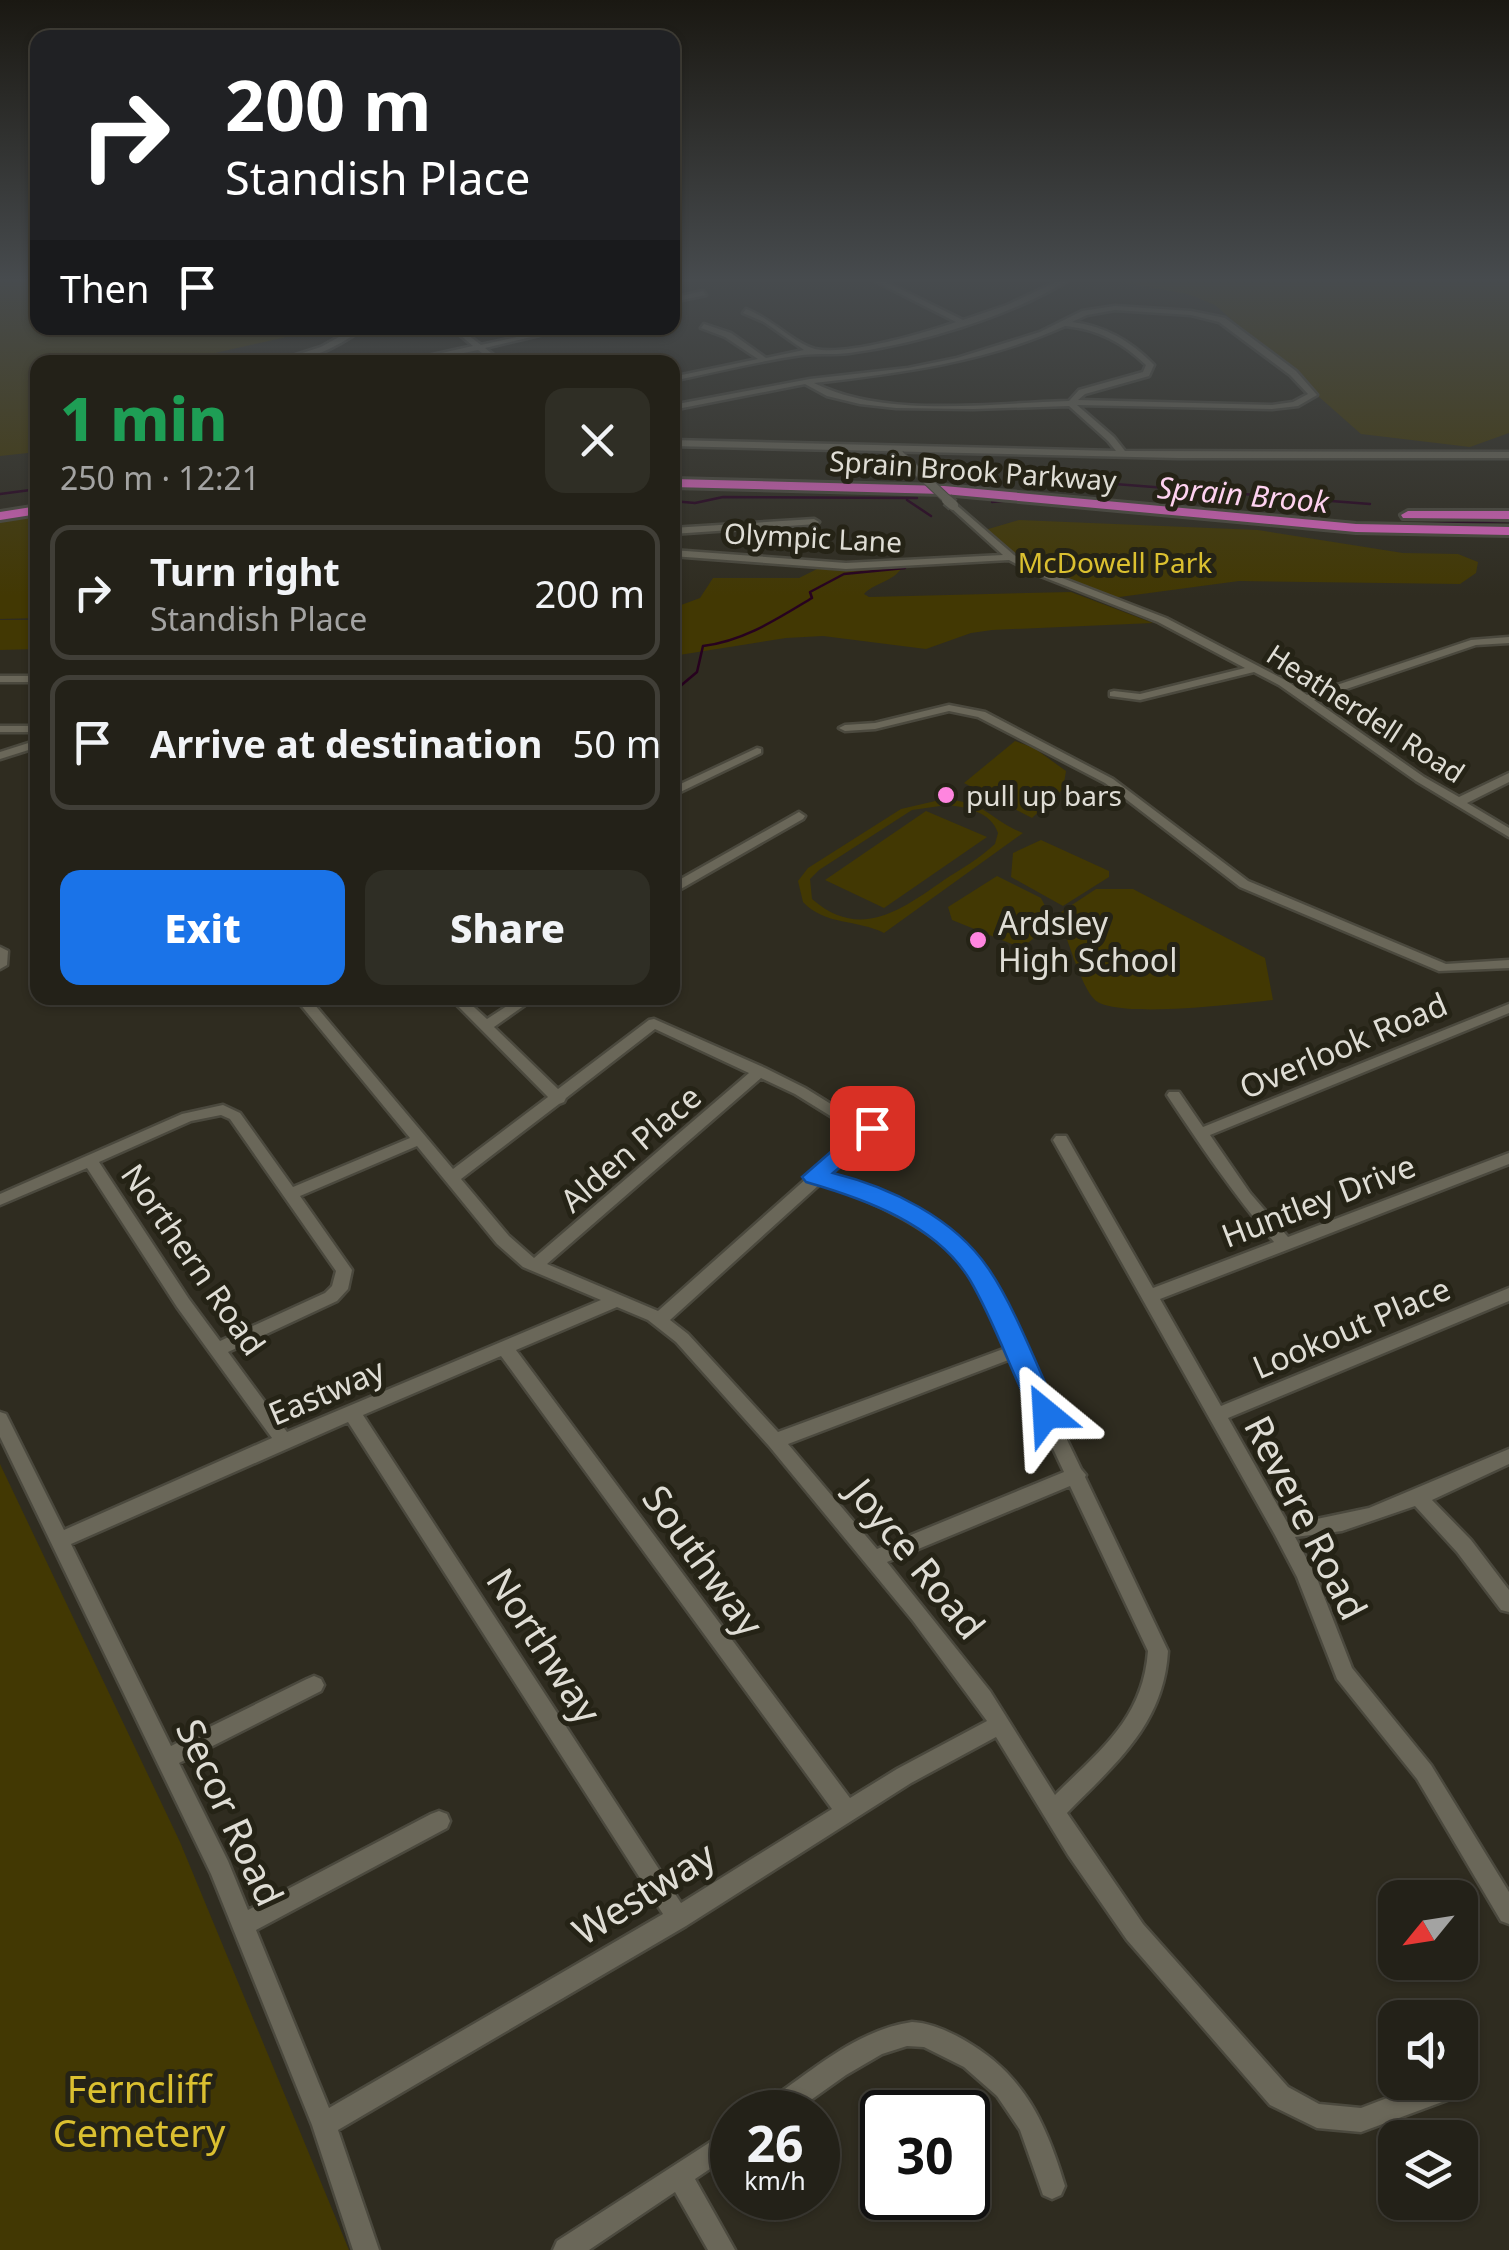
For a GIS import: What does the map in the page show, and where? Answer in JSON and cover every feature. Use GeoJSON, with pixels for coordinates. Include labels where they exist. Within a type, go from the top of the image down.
{"type":"FeatureCollection","features":[{"type":"Feature","properties":{"kind":"highway","name":"Sprain Brook Parkway"},"geometry":{"type":"LineString","coordinates":[[680,472],[925,479],[1333,511],[1509,515]]}},
{"type":"Feature","properties":{"kind":"highway","name":"Sprain Brook Parkway"},"geometry":{"type":"LineString","coordinates":[[680,483],[944,490],[1327,526],[1509,531]]}},
{"type":"Feature","properties":{"kind":"highway"},"geometry":{"type":"LineString","coordinates":[[0,505],[30,500]]}},
{"type":"Feature","properties":{"kind":"highway"},"geometry":{"type":"LineString","coordinates":[[0,516],[30,511]]}},
{"type":"Feature","properties":{"kind":"street"},"geometry":{"type":"LineString","coordinates":[[680,406],[785,386]]}},
{"type":"Feature","properties":{"kind":"street"},"geometry":{"type":"LineString","coordinates":[[814,386],[834,396],[892,404],[1071,402],[1272,407],[1311,398],[1314,395],[1306,386]]}},
{"type":"Feature","properties":{"kind":"street"},"geometry":{"type":"LineString","coordinates":[[1071,402],[1082,392],[1106,386]]}},
{"type":"Feature","properties":{"kind":"street"},"geometry":{"type":"LineString","coordinates":[[1071,402],[1085,419],[1110,436],[1122,454]]}},
{"type":"Feature","properties":{"kind":"street"},"geometry":{"type":"LineString","coordinates":[[680,443],[897,452],[1509,455]]}},
{"type":"Feature","properties":{"kind":"street","name":"Heatherdell Road"},"geometry":{"type":"LineString","coordinates":[[897,452],[1011,557],[1041,573],[1162,620],[1253,669],[1306,700],[1457,803],[1509,832]]}},
{"type":"Feature","properties":{"kind":"street","name":"Olympic Lane"},"geometry":{"type":"LineString","coordinates":[[680,530],[814,522]]}},
{"type":"Feature","properties":{"kind":"street","name":"Olympic Lane"},"geometry":{"type":"LineString","coordinates":[[680,553],[846,566],[1011,557]]}},
{"type":"Feature","properties":{"kind":"street"},"geometry":{"type":"LineString","coordinates":[[1306,700],[1475,642],[1509,640]]}},
{"type":"Feature","properties":{"kind":"street"},"geometry":{"type":"LineString","coordinates":[[1114,694],[1140,697],[1253,669]]}},
{"type":"Feature","properties":{"kind":"street"},"geometry":{"type":"LineString","coordinates":[[0,678],[30,679]]}},
{"type":"Feature","properties":{"kind":"street"},"geometry":{"type":"LineString","coordinates":[[845,728],[949,708],[981,714],[1109,781],[1244,884],[1444,968],[1509,964]]}},
{"type":"Feature","properties":{"kind":"street"},"geometry":{"type":"LineString","coordinates":[[0,728],[30,729]]}},
{"type":"Feature","properties":{"kind":"street"},"geometry":{"type":"LineString","coordinates":[[0,756],[30,746]]}},
{"type":"Feature","properties":{"kind":"street"},"geometry":{"type":"LineString","coordinates":[[680,789],[758,751]]}},
{"type":"Feature","properties":{"kind":"street"},"geometry":{"type":"LineString","coordinates":[[1457,803],[1509,778]]}},
{"type":"Feature","properties":{"kind":"street"},"geometry":{"type":"LineString","coordinates":[[680,885],[799,816]]}},
{"type":"Feature","properties":{"kind":"street"},"geometry":{"type":"LineString","coordinates":[[0,951],[0,965]]}},
{"type":"Feature","properties":{"kind":"street","name":"Joyce Road"},"geometry":{"type":"LineString","coordinates":[[308,1005],[503,1240],[535,1266],[660,1320],[682,1338],[774,1441],[942,1642],[1001,1724],[1136,1932],[1280,2096],[1317,2116],[1361,2120],[1415,2100]]}},
{"type":"Feature","properties":{"kind":"street"},"geometry":{"type":"LineString","coordinates":[[464,1005],[559,1099]]}},
{"type":"Feature","properties":{"kind":"street"},"geometry":{"type":"LineString","coordinates":[[485,1028],[518,1005]]}},
{"type":"Feature","properties":{"kind":"street","name":"Overlook Road"},"geometry":{"type":"LineString","coordinates":[[1199,1134],[1509,1008]]}},
{"type":"Feature","properties":{"kind":"street"},"geometry":{"type":"LineString","coordinates":[[452,1178],[654,1023],[819,1100],[842,1117]]}},
{"type":"Feature","properties":{"kind":"street","name":"Alden Place"},"geometry":{"type":"LineString","coordinates":[[535,1266],[760,1071]]}},
{"type":"Feature","properties":{"kind":"street"},"geometry":{"type":"LineString","coordinates":[[1174,1094],[1244,1197],[1284,1244]]}},
{"type":"Feature","properties":{"kind":"street"},"geometry":{"type":"LineString","coordinates":[[0,1200],[187,1117],[215,1110],[235,1116],[337,1256],[344,1277],[340,1290],[331,1297],[219,1349]]}},
{"type":"Feature","properties":{"kind":"street"},"geometry":{"type":"LineString","coordinates":[[660,1320],[872,1128]]}},
{"type":"Feature","properties":{"kind":"street"},"geometry":{"type":"LineString","coordinates":[[290,1194],[420,1139]]}},
{"type":"Feature","properties":{"kind":"street","name":"Revere Road"},"geometry":{"type":"LineString","coordinates":[[1061,1140],[1282,1530],[1306,1576],[1344,1673],[1424,1772],[1509,1913]]}},
{"type":"Feature","properties":{"kind":"street","name":"Huntley Drive"},"geometry":{"type":"LineString","coordinates":[[1148,1297],[1509,1158]]}},
{"type":"Feature","properties":{"kind":"street","name":"Northern Road"},"geometry":{"type":"LineString","coordinates":[[90,1161],[183,1303],[284,1440]]}},
{"type":"Feature","properties":{"kind":"street"},"geometry":{"type":"LineString","coordinates":[[814,1177],[852,1186],[926,1223],[956,1247],[979,1274],[1158,1651],[1160,1674],[1152,1700],[1124,1738],[1054,1811]]}},
{"type":"Feature","properties":{"kind":"street","name":"Lookout Place"},"geometry":{"type":"LineString","coordinates":[[1216,1415],[1509,1294]]}},
{"type":"Feature","properties":{"kind":"street","name":"Eastway"},"geometry":{"type":"LineString","coordinates":[[61,1540],[284,1440],[616,1301]]}},
{"type":"Feature","properties":{"kind":"street","name":"Southway"},"geometry":{"type":"LineString","coordinates":[[506,1350],[846,1812]]}},
{"type":"Feature","properties":{"kind":"street"},"geometry":{"type":"LineString","coordinates":[[774,1441],[1015,1352]]}},
{"type":"Feature","properties":{"kind":"street","name":"Northway"},"geometry":{"type":"LineString","coordinates":[[351,1412],[678,1918]]}},
{"type":"Feature","properties":{"kind":"street","name":"Secor Road"},"geometry":{"type":"LineString","coordinates":[[0,1419],[243,1925],[324,2124],[366,2250]]}},
{"type":"Feature","properties":{"kind":"street"},"geometry":{"type":"LineString","coordinates":[[1282,1530],[1324,1530],[1367,1518],[1509,1456]]}},
{"type":"Feature","properties":{"kind":"street"},"geometry":{"type":"LineString","coordinates":[[874,1559],[1077,1476]]}},
{"type":"Feature","properties":{"kind":"street"},"geometry":{"type":"LineString","coordinates":[[1418,1497],[1464,1546],[1508,1604]]}},
{"type":"Feature","properties":{"kind":"street"},"geometry":{"type":"LineString","coordinates":[[166,1759],[314,1685]]}},
{"type":"Feature","properties":{"kind":"street","name":"Westway"},"geometry":{"type":"LineString","coordinates":[[324,2124],[678,1918],[846,1812],[1001,1724]]}},
{"type":"Feature","properties":{"kind":"street"},"geometry":{"type":"LineString","coordinates":[[243,1925],[440,1821]]}},
{"type":"Feature","properties":{"kind":"street"},"geometry":{"type":"LineString","coordinates":[[809,2090],[884,2042],[910,2032],[936,2039],[971,2056],[1004,2082],[1040,2140],[1052,2186]]}},
{"type":"Feature","properties":{"kind":"street"},"geometry":{"type":"LineString","coordinates":[[566,2250],[710,2155]]}},
{"type":"Feature","properties":{"kind":"street"},"geometry":{"type":"LineString","coordinates":[[679,2176],[722,2250]]}},
{"type":"Feature","properties":{"kind":"green space"},"geometry":{"type":"Polygon","coordinates":[[[0,386],[30,386],[30,453],[0,456],[0,386]]]}},
{"type":"Feature","properties":{"kind":"green space"},"geometry":{"type":"Polygon","coordinates":[[[1307,386],[1509,386],[1509,433],[1470,447],[1361,434],[1307,386]]]}},
{"type":"Feature","properties":{"kind":"green space"},"geometry":{"type":"Polygon","coordinates":[[[30,515],[30,618],[0,619],[0,520],[30,515]]]}},
{"type":"Feature","properties":{"kind":"green space","name":"McDowell Park"},"geometry":{"type":"Polygon","coordinates":[[[1019,520],[1258,530],[1403,553],[1458,554],[1478,562],[1476,573],[1460,584],[1239,581],[1112,598],[1036,569],[985,530],[1019,520]]]}},
{"type":"Feature","properties":{"kind":"green space"},"geometry":{"type":"Polygon","coordinates":[[[817,569],[901,569],[864,594],[869,597],[1071,592],[1153,623],[992,630],[926,649],[823,636],[680,655],[680,605],[700,598],[713,578],[799,578],[817,569]]]}},
{"type":"Feature","properties":{"kind":"green space"},"geometry":{"type":"Polygon","coordinates":[[[0,620],[30,620],[30,649],[0,650],[0,620]]]}},
{"type":"Feature","properties":{"kind":"green space"},"geometry":{"type":"Polygon","coordinates":[[[1015,741],[1034,748],[1066,771],[1063,789],[1032,818],[964,783],[1015,741]]]}},
{"type":"Feature","properties":{"kind":"green space"},"geometry":{"type":"Polygon","coordinates":[[[944,799],[958,801],[1023,833],[884,933],[832,919],[803,902],[798,881],[808,868],[901,809],[944,799]],[[955,806],[912,810],[819,870],[810,879],[812,899],[847,918],[864,919],[896,910],[928,891],[995,844],[998,833],[990,820],[955,806]]]}},
{"type":"Feature","properties":{"kind":"green space"},"geometry":{"type":"Polygon","coordinates":[[[926,811],[987,837],[884,908],[825,880],[926,811]]]}},
{"type":"Feature","properties":{"kind":"green space"},"geometry":{"type":"Polygon","coordinates":[[[1041,840],[1109,871],[1109,877],[1063,906],[1011,877],[1013,853],[1041,840]]]}},
{"type":"Feature","properties":{"kind":"green space"},"geometry":{"type":"Polygon","coordinates":[[[997,876],[1041,898],[1053,922],[1022,948],[952,920],[948,907],[997,876]]]}},
{"type":"Feature","properties":{"kind":"green space"},"geometry":{"type":"Polygon","coordinates":[[[1096,889],[1133,889],[1265,958],[1273,1000],[1127,1009],[1095,1000],[1079,972],[1058,914],[1096,889]]]}},
{"type":"Feature","properties":{"kind":"green space","name":"Ferncliff Cemetery"},"geometry":{"type":"Polygon","coordinates":[[[0,1464],[180,1842],[349,2250],[0,2250],[0,1464]]]}},
{"type":"Feature","properties":{"kind":"waterway","name":"Sprain Brook"},"geometry":{"type":"LineString","coordinates":[[1115,484],[1370,504]]}},
{"type":"Feature","properties":{"kind":"waterway","name":"Sprain Brook"},"geometry":{"type":"LineString","coordinates":[[0,494],[30,490]]}},
{"type":"Feature","properties":{"kind":"waterway","name":"Sprain Brook"},"geometry":{"type":"LineString","coordinates":[[680,502],[723,497],[917,498]]}},
{"type":"Feature","properties":{"kind":"waterway"},"geometry":{"type":"LineString","coordinates":[[907,500],[931,516]]}},
{"type":"Feature","properties":{"kind":"waterway","name":"Sprain Brook"},"geometry":{"type":"LineString","coordinates":[[992,502],[1012,500]]}},
{"type":"Feature","properties":{"kind":"waterway","name":"Sprain Brook"},"geometry":{"type":"LineString","coordinates":[[1423,524],[1509,521]]}},
{"type":"Feature","properties":{"kind":"waterway"},"geometry":{"type":"LineString","coordinates":[[680,686],[697,672],[703,646],[760,628],[812,598],[810,592],[844,574],[905,568]]}},
{"type":"Feature","properties":{"kind":"place","name":"pull up bars"},"geometry":{"type":"Point","coordinates":[946,795]}},
{"type":"Feature","properties":{"kind":"place","name":"Ardsley High School"},"geometry":{"type":"Point","coordinates":[978,940]}},
{"type":"Feature","properties":{"kind":"route"},"geometry":{"type":"LineString","coordinates":[[872,1128],[814,1177],[852,1186],[889,1202],[926,1223],[956,1247],[979,1274],[1046,1414]]}}]}
